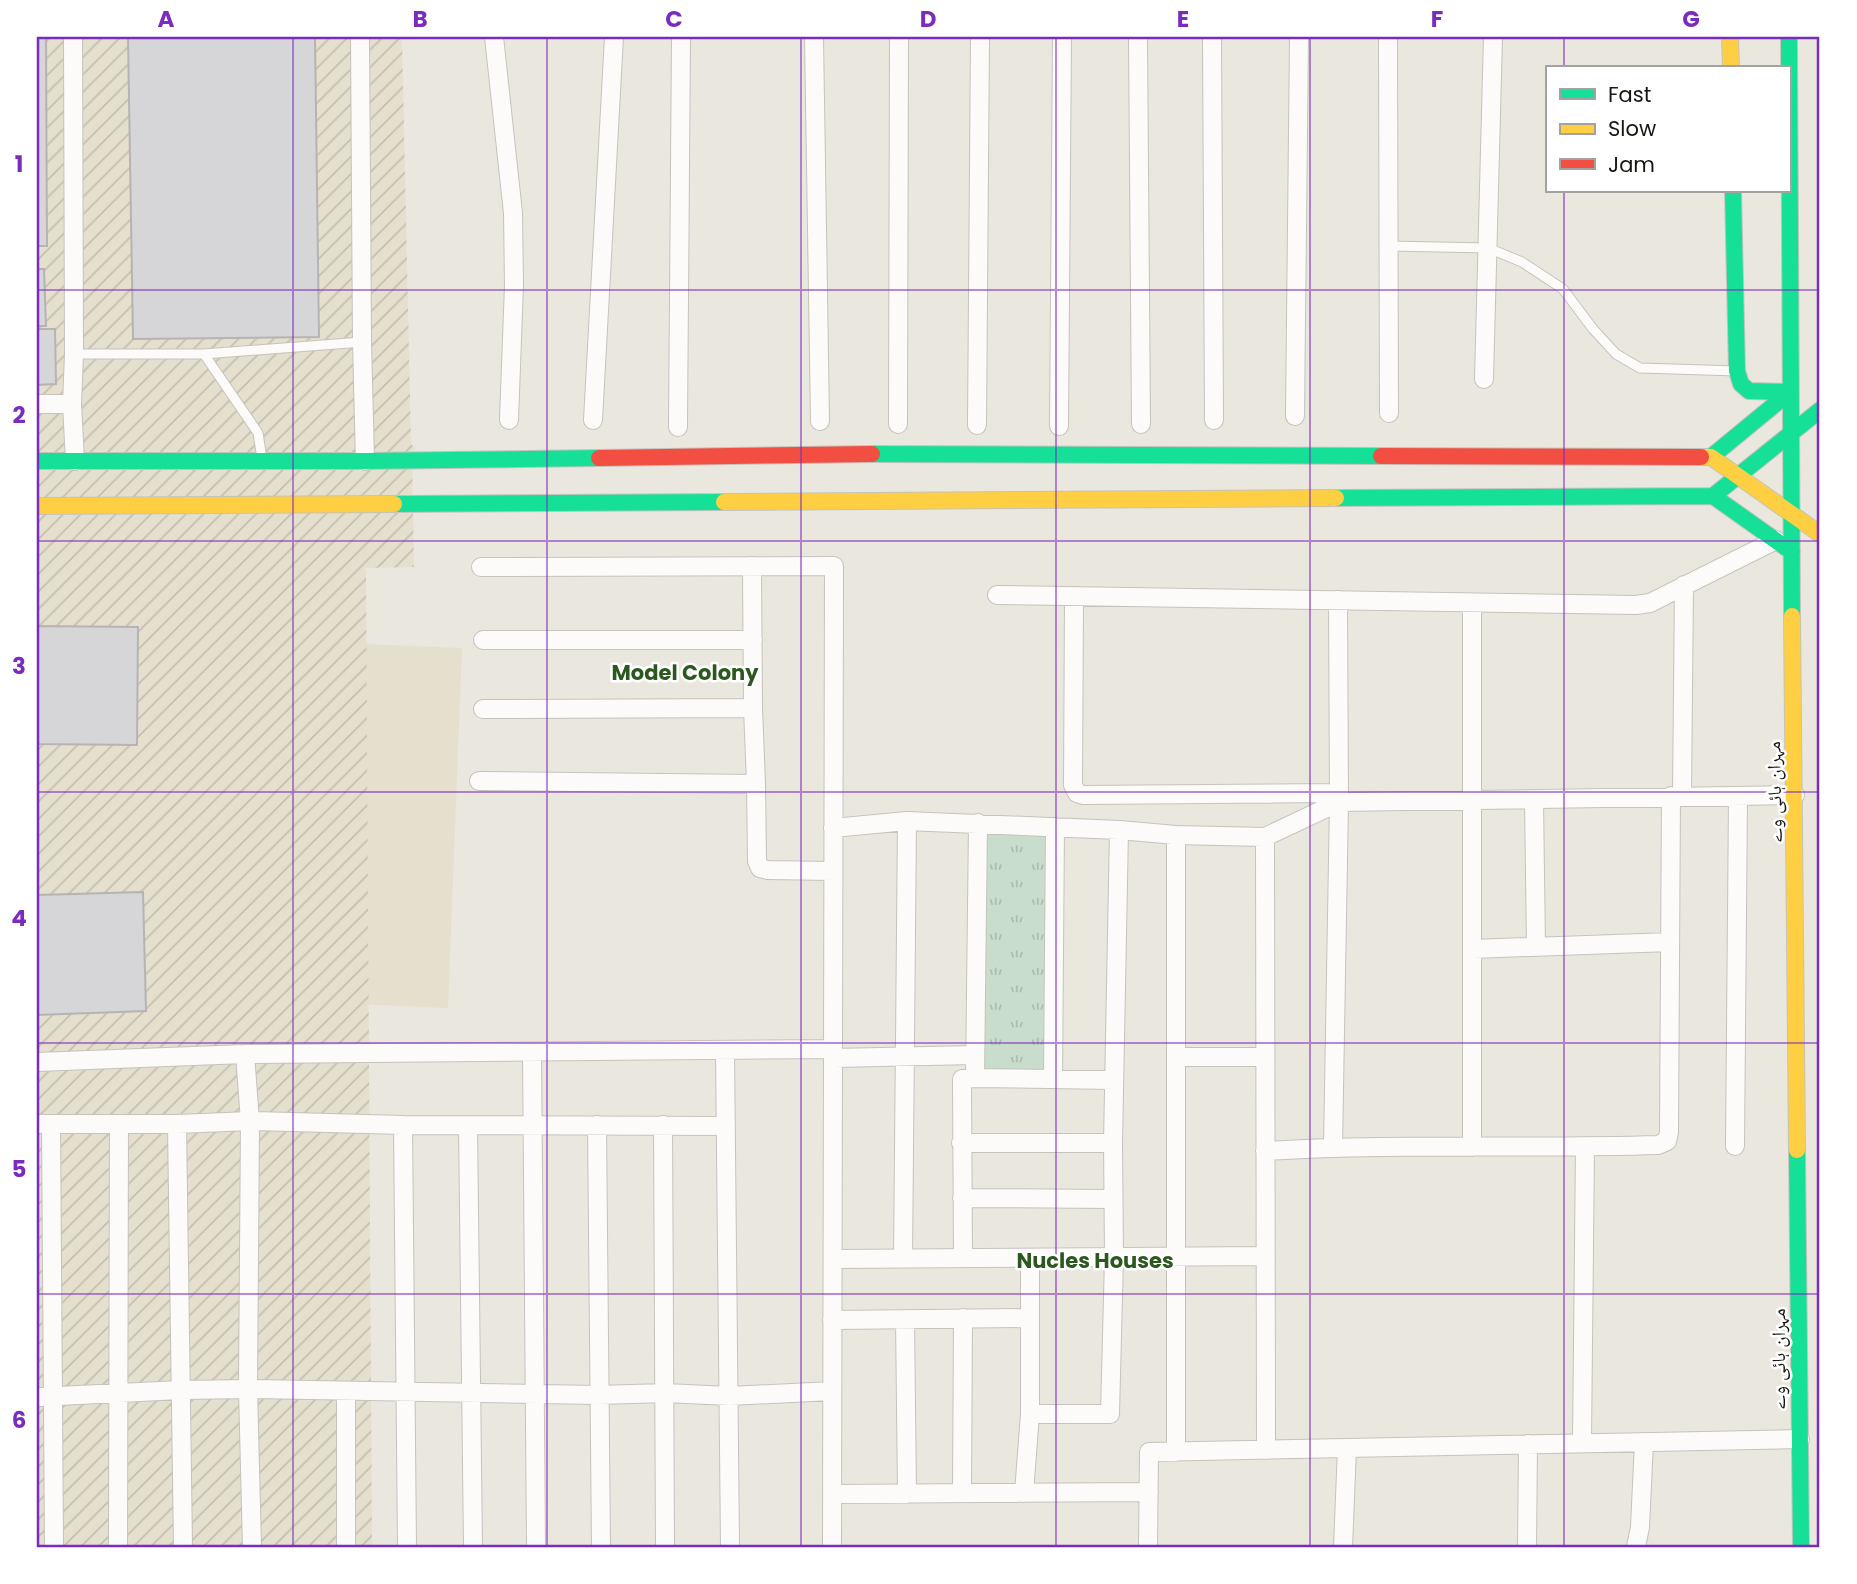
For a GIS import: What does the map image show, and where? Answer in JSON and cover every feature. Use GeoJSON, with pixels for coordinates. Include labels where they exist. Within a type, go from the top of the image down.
{"type":"FeatureCollection","features":[{"type":"Feature","properties":{"kind":"street"},"geometry":{"type":"LineString","coordinates":[[73,37],[72,404],[75,461]]}},
{"type":"Feature","properties":{"kind":"street"},"geometry":{"type":"LineString","coordinates":[[360,37],[365,461]]}},
{"type":"Feature","properties":{"kind":"street"},"geometry":{"type":"LineString","coordinates":[[494,37],[513,213],[514,285],[509,420]]}},
{"type":"Feature","properties":{"kind":"street"},"geometry":{"type":"LineString","coordinates":[[593,420],[614,37]]}},
{"type":"Feature","properties":{"kind":"street"},"geometry":{"type":"LineString","coordinates":[[678,427],[681,37]]}},
{"type":"Feature","properties":{"kind":"street"},"geometry":{"type":"LineString","coordinates":[[814,37],[820,421]]}},
{"type":"Feature","properties":{"kind":"street"},"geometry":{"type":"LineString","coordinates":[[898,424],[899,37]]}},
{"type":"Feature","properties":{"kind":"street"},"geometry":{"type":"LineString","coordinates":[[978,425],[979,37]]}},
{"type":"Feature","properties":{"kind":"street"},"geometry":{"type":"LineString","coordinates":[[1059,426],[1062,37]]}},
{"type":"Feature","properties":{"kind":"street"},"geometry":{"type":"LineString","coordinates":[[1138,37],[1141,424]]}},
{"type":"Feature","properties":{"kind":"street"},"geometry":{"type":"LineString","coordinates":[[1212,37],[1214,420]]}},
{"type":"Feature","properties":{"kind":"street"},"geometry":{"type":"LineString","coordinates":[[1294,416],[1299,37]]}},
{"type":"Feature","properties":{"kind":"street"},"geometry":{"type":"LineString","coordinates":[[1388,37],[1389,413]]}},
{"type":"Feature","properties":{"kind":"street"},"geometry":{"type":"LineString","coordinates":[[1484,379],[1493,37]]}},
{"type":"Feature","properties":{"kind":"street"},"geometry":{"type":"LineString","coordinates":[[1730,37],[1731,66]]}},
{"type":"Feature","properties":{"kind":"street","name":"مہران ہائی وے"},"geometry":{"type":"LineString","coordinates":[[1789,37],[1789,66]]}},
{"type":"Feature","properties":{"kind":"street"},"geometry":{"type":"LineString","coordinates":[[1733,192],[1737,371],[1741,384],[1749,391],[1790,392]]}},
{"type":"Feature","properties":{"kind":"street","name":"مہران ہائی وے"},"geometry":{"type":"LineString","coordinates":[[1789,192],[1801,1547]]}},
{"type":"Feature","properties":{"kind":"street"},"geometry":{"type":"LineString","coordinates":[[1712,457],[1790,392]]}},
{"type":"Feature","properties":{"kind":"street"},"geometry":{"type":"LineString","coordinates":[[37,404],[72,404]]}},
{"type":"Feature","properties":{"kind":"street"},"geometry":{"type":"LineString","coordinates":[[1713,495],[1820,410]]}},
{"type":"Feature","properties":{"kind":"street"},"geometry":{"type":"LineString","coordinates":[[37,461],[365,461],[908,454],[1712,457],[1820,534]]}},
{"type":"Feature","properties":{"kind":"street"},"geometry":{"type":"LineString","coordinates":[[37,506],[1713,495],[1792,552]]}},
{"type":"Feature","properties":{"kind":"street"},"geometry":{"type":"LineString","coordinates":[[997,595],[1636,605],[1650,603],[1776,540]]}},
{"type":"Feature","properties":{"kind":"street"},"geometry":{"type":"LineString","coordinates":[[752,566],[757,861],[760,868],[768,870],[832,872]]}},
{"type":"Feature","properties":{"kind":"street"},"geometry":{"type":"LineString","coordinates":[[481,567],[834,566],[832,1547]]}},
{"type":"Feature","properties":{"kind":"street"},"geometry":{"type":"LineString","coordinates":[[1265,1151],[1333,1147],[1585,1147],[1658,1145],[1667,1141],[1670,942],[1684,585]]}},
{"type":"Feature","properties":{"kind":"street"},"geometry":{"type":"LineString","coordinates":[[1074,597],[1073,785],[1077,793],[1473,800],[1795,795]]}},
{"type":"Feature","properties":{"kind":"street"},"geometry":{"type":"LineString","coordinates":[[1333,1147],[1339,797],[1338,600]]}},
{"type":"Feature","properties":{"kind":"street"},"geometry":{"type":"LineString","coordinates":[[1472,603],[1472,1147]]}},
{"type":"Feature","properties":{"kind":"street"},"geometry":{"type":"LineString","coordinates":[[483,640],[753,640]]}},
{"type":"Feature","properties":{"kind":"street"},"geometry":{"type":"LineString","coordinates":[[484,709],[753,708]]}},
{"type":"Feature","properties":{"kind":"street"},"geometry":{"type":"LineString","coordinates":[[479,780],[756,784]]}},
{"type":"Feature","properties":{"kind":"street"},"geometry":{"type":"LineString","coordinates":[[1735,1146],[1738,796]]}},
{"type":"Feature","properties":{"kind":"street"},"geometry":{"type":"LineString","coordinates":[[833,828],[907,821],[1265,837],[1339,797]]}},
{"type":"Feature","properties":{"kind":"street"},"geometry":{"type":"LineString","coordinates":[[1534,800],[1536,947]]}},
{"type":"Feature","properties":{"kind":"street"},"geometry":{"type":"LineString","coordinates":[[903,1259],[907,821]]}},
{"type":"Feature","properties":{"kind":"street"},"geometry":{"type":"LineString","coordinates":[[975,1078],[978,823]]}},
{"type":"Feature","properties":{"kind":"street"},"geometry":{"type":"LineString","coordinates":[[1053,1079],[1055,827]]}},
{"type":"Feature","properties":{"kind":"street"},"geometry":{"type":"LineString","coordinates":[[1030,1414],[1110,1414],[1119,830]]}},
{"type":"Feature","properties":{"kind":"street"},"geometry":{"type":"LineString","coordinates":[[1176,835],[1176,1452]]}},
{"type":"Feature","properties":{"kind":"street"},"geometry":{"type":"LineString","coordinates":[[1265,837],[1266,1450]]}},
{"type":"Feature","properties":{"kind":"street"},"geometry":{"type":"LineString","coordinates":[[1473,949],[1670,942]]}},
{"type":"Feature","properties":{"kind":"street"},"geometry":{"type":"LineString","coordinates":[[37,1062],[245,1054],[726,1050],[904,1056],[975,1055]]}},
{"type":"Feature","properties":{"kind":"street"},"geometry":{"type":"LineString","coordinates":[[726,1050],[730,1547]]}},
{"type":"Feature","properties":{"kind":"street"},"geometry":{"type":"LineString","coordinates":[[532,1052],[536,1547]]}},
{"type":"Feature","properties":{"kind":"street"},"geometry":{"type":"LineString","coordinates":[[245,1054],[250,1121],[248,1389],[252,1547]]}},
{"type":"Feature","properties":{"kind":"street"},"geometry":{"type":"LineString","coordinates":[[1176,1058],[1265,1058]]}},
{"type":"Feature","properties":{"kind":"street"},"geometry":{"type":"LineString","coordinates":[[963,1258],[962,1079],[1114,1080]]}},
{"type":"Feature","properties":{"kind":"street"},"geometry":{"type":"LineString","coordinates":[[54,1547],[45,1398],[44,1124],[250,1121],[403,1125],[726,1126]]}},
{"type":"Feature","properties":{"kind":"street"},"geometry":{"type":"LineString","coordinates":[[118,1547],[119,1124]]}},
{"type":"Feature","properties":{"kind":"street"},"geometry":{"type":"LineString","coordinates":[[177,1124],[183,1547]]}},
{"type":"Feature","properties":{"kind":"street"},"geometry":{"type":"LineString","coordinates":[[403,1125],[407,1547]]}},
{"type":"Feature","properties":{"kind":"street"},"geometry":{"type":"LineString","coordinates":[[468,1125],[473,1547]]}},
{"type":"Feature","properties":{"kind":"street"},"geometry":{"type":"LineString","coordinates":[[597,1125],[601,1547]]}},
{"type":"Feature","properties":{"kind":"street"},"geometry":{"type":"LineString","coordinates":[[663,1125],[665,1547]]}},
{"type":"Feature","properties":{"kind":"street"},"geometry":{"type":"LineString","coordinates":[[961,1143],[1113,1143]]}},
{"type":"Feature","properties":{"kind":"street"},"geometry":{"type":"LineString","coordinates":[[1582,1443],[1585,1147]]}},
{"type":"Feature","properties":{"kind":"street"},"geometry":{"type":"LineString","coordinates":[[962,1198],[1112,1199]]}},
{"type":"Feature","properties":{"kind":"street"},"geometry":{"type":"LineString","coordinates":[[832,1259],[1266,1256]]}},
{"type":"Feature","properties":{"kind":"street"},"geometry":{"type":"LineString","coordinates":[[1024,1493],[1030,1414],[1030,1258]]}},
{"type":"Feature","properties":{"kind":"street"},"geometry":{"type":"LineString","coordinates":[[962,1493],[963,1318]]}},
{"type":"Feature","properties":{"kind":"street"},"geometry":{"type":"LineString","coordinates":[[832,1320],[1030,1318]]}},
{"type":"Feature","properties":{"kind":"street"},"geometry":{"type":"LineString","coordinates":[[905,1319],[907,1494]]}},
{"type":"Feature","properties":{"kind":"street"},"geometry":{"type":"LineString","coordinates":[[45,1398],[248,1389],[730,1396],[832,1391]]}},
{"type":"Feature","properties":{"kind":"street"},"geometry":{"type":"LineString","coordinates":[[346,1391],[346,1547]]}},
{"type":"Feature","properties":{"kind":"street"},"geometry":{"type":"LineString","coordinates":[[1148,1547],[1149,1452],[1800,1439]]}},
{"type":"Feature","properties":{"kind":"street"},"geometry":{"type":"LineString","coordinates":[[1636,1547],[1640,1527],[1644,1442]]}},
{"type":"Feature","properties":{"kind":"street"},"geometry":{"type":"LineString","coordinates":[[1527,1547],[1528,1444]]}},
{"type":"Feature","properties":{"kind":"street"},"geometry":{"type":"LineString","coordinates":[[1343,1547],[1347,1448]]}},
{"type":"Feature","properties":{"kind":"street"},"geometry":{"type":"LineString","coordinates":[[832,1494],[1149,1492]]}},
{"type":"Feature","properties":{"kind":"lane"},"geometry":{"type":"LineString","coordinates":[[1389,246],[1488,248],[1522,262],[1563,289],[1616,354],[1640,368],[1737,371]]}},
{"type":"Feature","properties":{"kind":"lane"},"geometry":{"type":"LineString","coordinates":[[74,354],[204,354],[362,342]]}},
{"type":"Feature","properties":{"kind":"lane"},"geometry":{"type":"LineString","coordinates":[[204,354],[258,433],[262,461]]}},
{"type":"Feature","properties":{"kind":"shaded area"},"geometry":{"type":"Polygon","coordinates":[[[37,37],[402,37],[411,444],[416,449],[412,450],[414,567],[366,568],[372,1547],[37,1547],[37,37]]]}},
{"type":"Feature","properties":{"kind":"shaded area"},"geometry":{"type":"Polygon","coordinates":[[[203,637],[462,648],[448,1008],[188,997],[203,637]]]}},
{"type":"Feature","properties":{"kind":"green space"},"geometry":{"type":"Polygon","coordinates":[[[984,830],[1046,832],[1048,1073],[978,1074],[984,830]]]}},
{"type":"Feature","properties":{"kind":"building"},"geometry":{"type":"Polygon","coordinates":[[[37,37],[46,37],[47,246],[37,246],[37,37]]]}},
{"type":"Feature","properties":{"kind":"building"},"geometry":{"type":"Polygon","coordinates":[[[128,37],[315,37],[319,337],[133,339],[128,37]]]}},
{"type":"Feature","properties":{"kind":"building"},"geometry":{"type":"Polygon","coordinates":[[[37,269],[44,269],[46,326],[37,326],[37,269]]]}},
{"type":"Feature","properties":{"kind":"building"},"geometry":{"type":"Polygon","coordinates":[[[37,329],[55,329],[56,384],[37,385],[37,329]]]}},
{"type":"Feature","properties":{"kind":"building"},"geometry":{"type":"Polygon","coordinates":[[[37,626],[138,627],[137,745],[37,744],[37,626]]]}},
{"type":"Feature","properties":{"kind":"building"},"geometry":{"type":"Polygon","coordinates":[[[143,892],[146,1011],[37,1015],[37,895],[143,892]]]}},
{"type":"Feature","properties":{"kind":"traffic: fast"},"geometry":{"type":"LineString","coordinates":[[1789,37],[1789,66]]}},
{"type":"Feature","properties":{"kind":"traffic: fast"},"geometry":{"type":"LineString","coordinates":[[1733,192],[1737,371],[1741,384],[1749,391],[1790,392]]}},
{"type":"Feature","properties":{"kind":"traffic: fast"},"geometry":{"type":"LineString","coordinates":[[1790,192],[1792,616]]}},
{"type":"Feature","properties":{"kind":"traffic: fast"},"geometry":{"type":"LineString","coordinates":[[1711,457],[1790,392]]}},
{"type":"Feature","properties":{"kind":"traffic: fast"},"geometry":{"type":"LineString","coordinates":[[1336,498],[1713,496],[1820,410]]}},
{"type":"Feature","properties":{"kind":"traffic: fast"},"geometry":{"type":"LineString","coordinates":[[872,454],[1381,456]]}},
{"type":"Feature","properties":{"kind":"traffic: fast"},"geometry":{"type":"LineString","coordinates":[[37,461],[599,458]]}},
{"type":"Feature","properties":{"kind":"traffic: fast"},"geometry":{"type":"LineString","coordinates":[[1713,496],[1792,552]]}},
{"type":"Feature","properties":{"kind":"traffic: fast"},"geometry":{"type":"LineString","coordinates":[[394,504],[724,502]]}},
{"type":"Feature","properties":{"kind":"traffic: fast"},"geometry":{"type":"LineString","coordinates":[[1797,1150],[1801,1547]]}},
{"type":"Feature","properties":{"kind":"traffic: slow"},"geometry":{"type":"LineString","coordinates":[[1730,37],[1731,66]]}},
{"type":"Feature","properties":{"kind":"traffic: slow"},"geometry":{"type":"LineString","coordinates":[[1701,457],[1711,457],[1820,534]]}},
{"type":"Feature","properties":{"kind":"traffic: slow"},"geometry":{"type":"LineString","coordinates":[[724,502],[1336,498]]}},
{"type":"Feature","properties":{"kind":"traffic: slow"},"geometry":{"type":"LineString","coordinates":[[37,506],[394,504]]}},
{"type":"Feature","properties":{"kind":"traffic: slow"},"geometry":{"type":"LineString","coordinates":[[1792,616],[1797,1150]]}},
{"type":"Feature","properties":{"kind":"traffic: jam"},"geometry":{"type":"LineString","coordinates":[[599,458],[872,454]]}},
{"type":"Feature","properties":{"kind":"traffic: jam"},"geometry":{"type":"LineString","coordinates":[[1381,456],[1701,457]]}},
{"type":"Feature","properties":{"kind":"district","name":"Model Colony"},"geometry":{"type":"Point","coordinates":[685,673]}},
{"type":"Feature","properties":{"kind":"district","name":"Nucles Houses"},"geometry":{"type":"Point","coordinates":[1095,1261]}}]}
